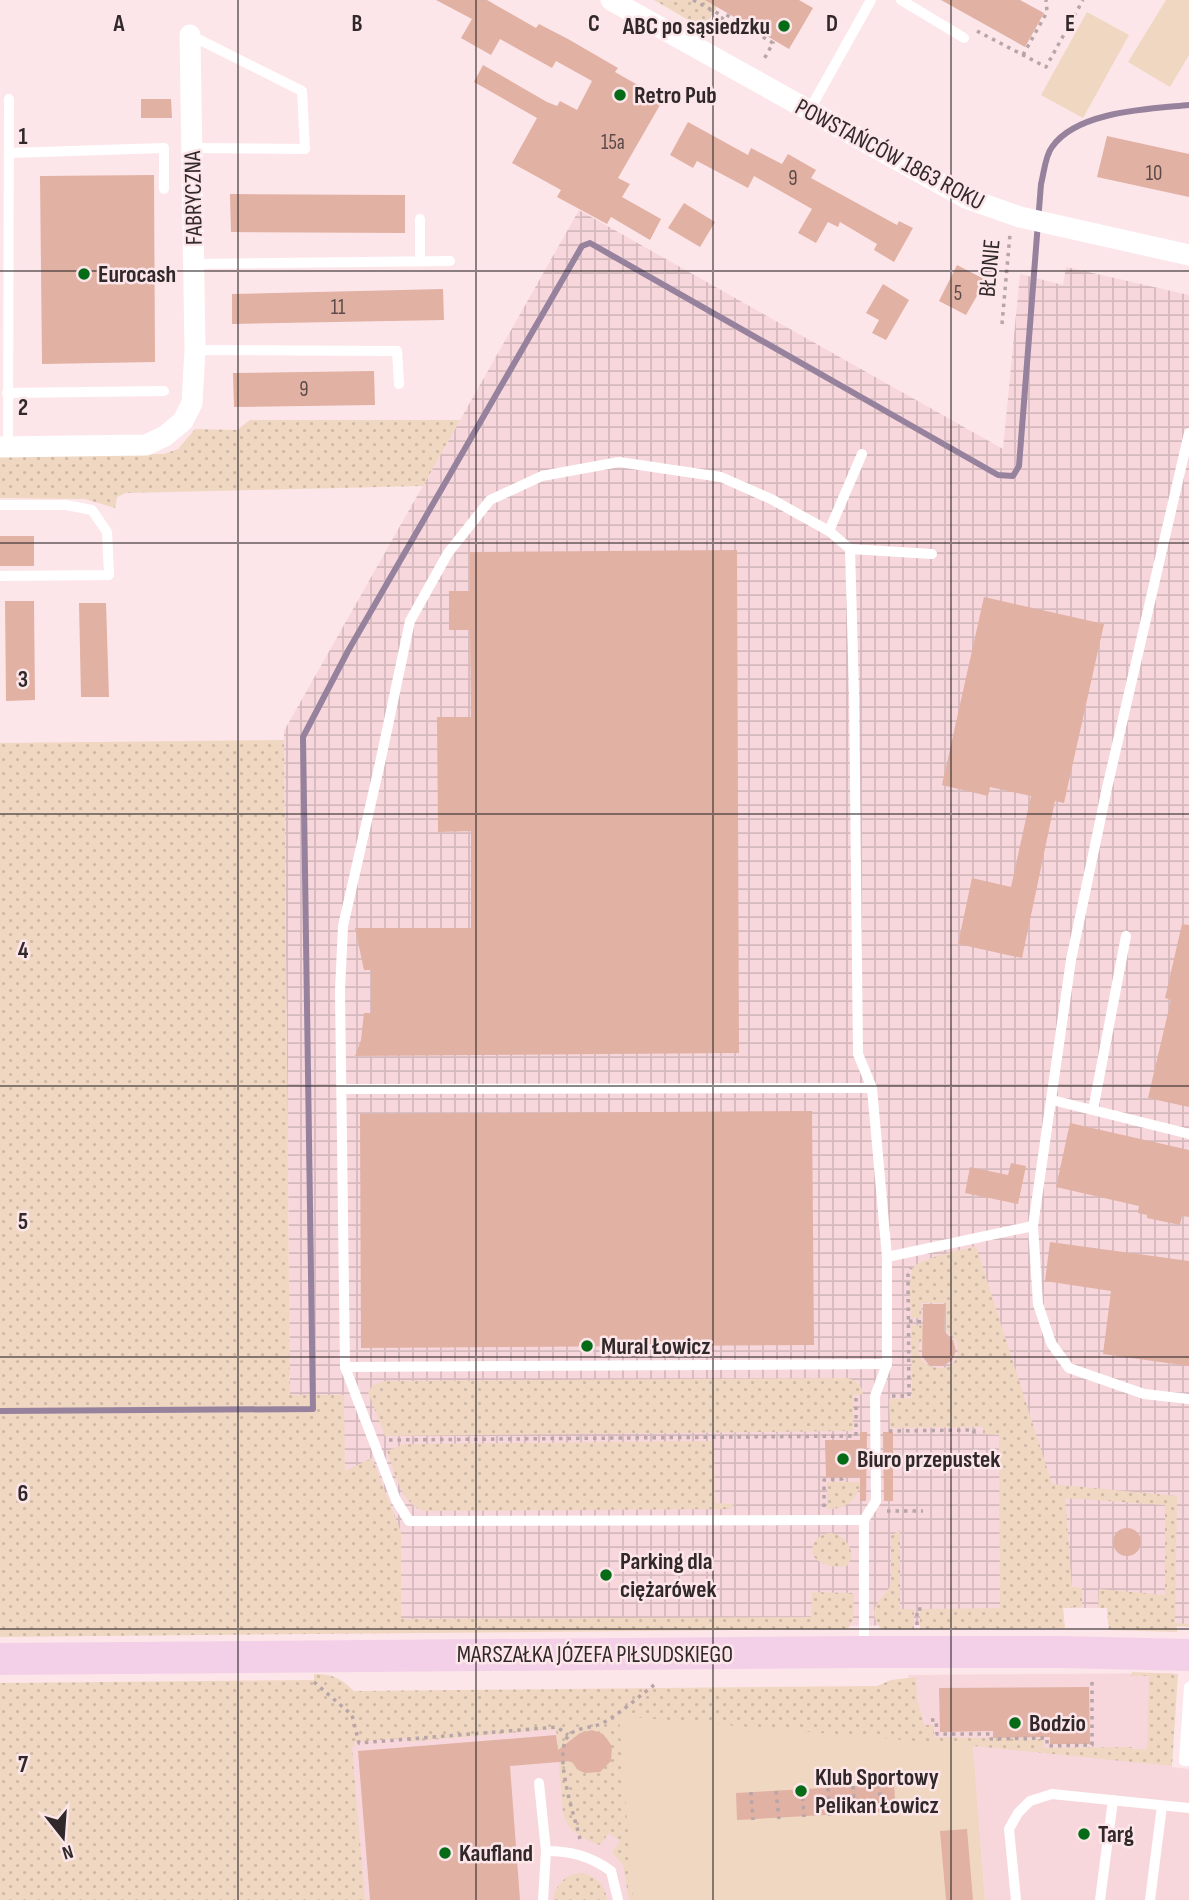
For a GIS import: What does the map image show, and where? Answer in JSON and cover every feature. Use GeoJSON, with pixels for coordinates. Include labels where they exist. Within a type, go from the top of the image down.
{"type":"FeatureCollection","features":[{"type":"Feature","properties":{"kind":"street","name":"POWSTAŃCÓW 1863 ROKU"},"geometry":{"type":"LineString","coordinates":[[611,0],[966,198],[1015,216],[1189,255]]}},
{"type":"Feature","properties":{"kind":"street","name":"FABRYCZNA"},"geometry":{"type":"LineString","coordinates":[[4,447],[146,445],[165,436],[183,421],[192,403],[195,350],[190,35]]}},
{"type":"Feature","properties":{"kind":"street","name":"MARSZAŁKA JÓZEFA PIŁSUDSKIEGO"},"geometry":{"type":"LineString","coordinates":[[0,1659],[864,1652],[1189,1655]]}},
{"type":"Feature","properties":{"kind":"lane"},"geometry":{"type":"LineString","coordinates":[[809,111],[871,0]]}},
{"type":"Feature","properties":{"kind":"lane"},"geometry":{"type":"LineString","coordinates":[[901,0],[964,38]]}},
{"type":"Feature","properties":{"kind":"lane"},"geometry":{"type":"LineString","coordinates":[[190,35],[302,91],[305,149],[192,148]]}},
{"type":"Feature","properties":{"kind":"lane"},"geometry":{"type":"LineString","coordinates":[[4,447],[7,393],[9,99]]}},
{"type":"Feature","properties":{"kind":"lane"},"geometry":{"type":"LineString","coordinates":[[9,153],[164,148],[164,189]]}},
{"type":"Feature","properties":{"kind":"lane"},"geometry":{"type":"LineString","coordinates":[[420,219],[420,261]]}},
{"type":"Feature","properties":{"kind":"lane"},"geometry":{"type":"LineString","coordinates":[[194,264],[450,261]]}},
{"type":"Feature","properties":{"kind":"lane"},"geometry":{"type":"LineString","coordinates":[[195,350],[397,351],[399,384]]}},
{"type":"Feature","properties":{"kind":"lane"},"geometry":{"type":"LineString","coordinates":[[7,393],[164,391]]}},
{"type":"Feature","properties":{"kind":"lane"},"geometry":{"type":"LineString","coordinates":[[1189,433],[1107,788],[1071,960],[1033,1226],[1038,1304],[1051,1343],[1069,1368],[1144,1395],[1189,1399]]}},
{"type":"Feature","properties":{"kind":"lane"},"geometry":{"type":"LineString","coordinates":[[830,531],[862,454]]}},
{"type":"Feature","properties":{"kind":"lane"},"geometry":{"type":"LineString","coordinates":[[864,1520],[409,1521],[396,1500],[345,1367],[340,991],[342,926],[410,621],[448,553],[490,500],[542,476],[619,461],[721,477],[771,499],[830,531],[850,549],[932,554]]}},
{"type":"Feature","properties":{"kind":"lane"},"geometry":{"type":"LineString","coordinates":[[0,505],[66,505],[92,510],[107,532],[109,575],[0,576]]}},
{"type":"Feature","properties":{"kind":"lane"},"geometry":{"type":"LineString","coordinates":[[850,549],[858,1054],[872,1088],[887,1257],[887,1364],[876,1396],[876,1501],[864,1520],[864,1652]]}},
{"type":"Feature","properties":{"kind":"lane"},"geometry":{"type":"LineString","coordinates":[[1093,1110],[1126,936]]}},
{"type":"Feature","properties":{"kind":"lane"},"geometry":{"type":"LineString","coordinates":[[342,1089],[872,1088]]}},
{"type":"Feature","properties":{"kind":"lane"},"geometry":{"type":"LineString","coordinates":[[1052,1100],[1189,1134]]}},
{"type":"Feature","properties":{"kind":"lane"},"geometry":{"type":"LineString","coordinates":[[887,1257],[1033,1226]]}},
{"type":"Feature","properties":{"kind":"lane"},"geometry":{"type":"LineString","coordinates":[[345,1367],[887,1364]]}},
{"type":"Feature","properties":{"kind":"lane"},"geometry":{"type":"LineString","coordinates":[[1186,1761],[1189,1687]]}},
{"type":"Feature","properties":{"kind":"lane"},"geometry":{"type":"LineString","coordinates":[[539,1783],[546,1851],[543,1900]]}},
{"type":"Feature","properties":{"kind":"lane"},"geometry":{"type":"LineString","coordinates":[[1016,1900],[1009,1829],[1018,1813],[1030,1801],[1052,1794],[1189,1808]]}},
{"type":"Feature","properties":{"kind":"lane"},"geometry":{"type":"LineString","coordinates":[[1100,1900],[1113,1800]]}},
{"type":"Feature","properties":{"kind":"lane"},"geometry":{"type":"LineString","coordinates":[[1150,1900],[1162,1806]]}},
{"type":"Feature","properties":{"kind":"lane"},"geometry":{"type":"LineString","coordinates":[[546,1851],[572,1851],[598,1861],[611,1871],[618,1900]]}},
{"type":"Feature","properties":{"kind":"path"},"geometry":{"type":"LineString","coordinates":[[694,0],[773,43],[761,64]]}},
{"type":"Feature","properties":{"kind":"path"},"geometry":{"type":"LineString","coordinates":[[1023,55],[1047,12],[1046,0]]}},
{"type":"Feature","properties":{"kind":"path"},"geometry":{"type":"LineString","coordinates":[[975,30],[1046,67],[1083,0]]}},
{"type":"Feature","properties":{"kind":"path"},"geometry":{"type":"LineString","coordinates":[[711,36],[723,16]]}},
{"type":"Feature","properties":{"kind":"path","name":"BŁONIE"},"geometry":{"type":"LineString","coordinates":[[1002,324],[1015,216]]}},
{"type":"Feature","properties":{"kind":"path"},"geometry":{"type":"LineString","coordinates":[[909,1321],[923,1322]]}},
{"type":"Feature","properties":{"kind":"path"},"geometry":{"type":"LineString","coordinates":[[876,1431],[923,1433],[974,1430],[974,1434]]}},
{"type":"Feature","properties":{"kind":"path"},"geometry":{"type":"LineString","coordinates":[[917,1635],[917,1609],[924,1609]]}},
{"type":"Feature","properties":{"kind":"path"},"geometry":{"type":"LineString","coordinates":[[931,1720],[936,1720],[937,1734],[991,1734],[991,1739],[1047,1738],[1047,1746],[1092,1745],[1092,1668]]}},
{"type":"Feature","properties":{"kind":"path"},"geometry":{"type":"LineString","coordinates":[[312,1680],[352,1715],[359,1743],[556,1727],[568,1735]]}},
{"type":"Feature","properties":{"kind":"path"},"geometry":{"type":"LineString","coordinates":[[584,1856],[569,1798],[562,1752],[568,1735],[600,1724],[654,1685]]}},
{"type":"Feature","properties":{"kind":"path"},"geometry":{"type":"LineString","coordinates":[[879,1784],[881,1813]]}},
{"type":"Feature","properties":{"kind":"path"},"geometry":{"type":"LineString","coordinates":[[853,1786],[855,1814]]}},
{"type":"Feature","properties":{"kind":"path"},"geometry":{"type":"LineString","coordinates":[[828,1788],[830,1816]]}},
{"type":"Feature","properties":{"kind":"path"},"geometry":{"type":"LineString","coordinates":[[802,1789],[804,1817]]}},
{"type":"Feature","properties":{"kind":"path"},"geometry":{"type":"LineString","coordinates":[[776,1791],[779,1819]]}},
{"type":"Feature","properties":{"kind":"path"},"geometry":{"type":"LineString","coordinates":[[751,1792],[753,1820]]}},
{"type":"Feature","properties":{"kind":"shaded area"},"geometry":{"type":"Polygon","coordinates":[[[654,0],[721,0],[704,29],[654,0]]]}},
{"type":"Feature","properties":{"kind":"shaded area"},"geometry":{"type":"Polygon","coordinates":[[[1166,0],[1189,0],[1189,55],[1170,87],[1128,62],[1166,0]]]}},
{"type":"Feature","properties":{"kind":"shaded area"},"geometry":{"type":"Polygon","coordinates":[[[1087,12],[1129,35],[1083,118],[1041,95],[1087,12]]]}},
{"type":"Feature","properties":{"kind":"shaded area"},"geometry":{"type":"Polygon","coordinates":[[[579,210],[1003,449],[1020,274],[1063,285],[1066,267],[1189,295],[1189,1624],[1108,1624],[1107,1608],[1063,1608],[1064,1624],[348,1630],[343,1395],[290,1395],[284,731],[579,210]]]}},
{"type":"Feature","properties":{"kind":"shaded area"},"geometry":{"type":"Polygon","coordinates":[[[250,420],[460,420],[423,486],[126,493],[117,497],[115,508],[85,499],[0,498],[0,456],[164,454],[178,449],[195,429],[237,430],[250,420]]]}},
{"type":"Feature","properties":{"kind":"shaded area"},"geometry":{"type":"Polygon","coordinates":[[[284,740],[290,1395],[344,1395],[345,1471],[372,1458],[401,1532],[401,1619],[811,1617],[812,1592],[854,1593],[853,1619],[848,1629],[0,1637],[0,743],[284,740]]]}},
{"type":"Feature","properties":{"kind":"shaded area"},"geometry":{"type":"Polygon","coordinates":[[[976,1246],[1052,1484],[1177,1496],[1175,1623],[1189,1624],[1189,1627],[1177,1626],[1177,1632],[1109,1630],[1107,1608],[1098,1608],[1099,1589],[1165,1595],[1165,1505],[1065,1498],[1072,1587],[1082,1588],[1082,1607],[1063,1608],[1065,1628],[920,1629],[920,1609],[1000,1608],[999,1435],[983,1434],[983,1427],[890,1428],[889,1399],[912,1398],[911,1325],[933,1328],[921,1340],[918,1351],[929,1366],[948,1367],[955,1360],[958,1349],[955,1339],[946,1331],[946,1303],[922,1303],[921,1318],[911,1318],[911,1272],[917,1264],[932,1258],[976,1246]]]}},
{"type":"Feature","properties":{"kind":"shaded area"},"geometry":{"type":"Polygon","coordinates":[[[847,1378],[858,1383],[863,1394],[853,1395],[853,1431],[385,1436],[368,1392],[373,1385],[384,1381],[847,1378]]]}},
{"type":"Feature","properties":{"kind":"shaded area"},"geometry":{"type":"Polygon","coordinates":[[[714,1441],[715,1503],[734,1504],[730,1509],[423,1511],[415,1507],[404,1494],[387,1451],[404,1444],[714,1441]]]}},
{"type":"Feature","properties":{"kind":"shaded area"},"geometry":{"type":"Polygon","coordinates":[[[827,1482],[862,1482],[849,1503],[827,1509],[827,1482]]]}},
{"type":"Feature","properties":{"kind":"shaded area"},"geometry":{"type":"Polygon","coordinates":[[[900,1530],[900,1609],[914,1609],[914,1629],[881,1629],[874,1610],[891,1585],[891,1536],[900,1530]]]}},
{"type":"Feature","properties":{"kind":"shaded area"},"geometry":{"type":"Polygon","coordinates":[[[830,1533],[843,1538],[848,1544],[852,1557],[847,1566],[829,1566],[813,1556],[815,1540],[830,1533]]]}},
{"type":"Feature","properties":{"kind":"shaded area"},"geometry":{"type":"Polygon","coordinates":[[[1132,1672],[1178,1674],[1172,1766],[889,1740],[663,1900],[629,1900],[623,1865],[612,1852],[620,1841],[609,1833],[600,1845],[582,1837],[568,1825],[563,1813],[556,1729],[407,1742],[406,1738],[354,1742],[355,1746],[352,1747],[365,1900],[0,1900],[0,1683],[314,1680],[314,1674],[336,1678],[354,1691],[877,1686],[891,1680],[916,1677],[917,1698],[924,1725],[934,1725],[934,1737],[1043,1739],[1044,1748],[1147,1749],[1149,1676],[1131,1676],[1132,1672]]]}},
{"type":"Feature","properties":{"kind":"shaded area"},"geometry":{"type":"Polygon","coordinates":[[[1173,1673],[1172,1767],[1189,1769],[1189,1900],[985,1900],[973,1746],[929,1743],[908,1675],[1173,1673]]]}},
{"type":"Feature","properties":{"kind":"shaded area"},"geometry":{"type":"Polygon","coordinates":[[[618,1703],[633,1900],[357,1900],[342,1705],[618,1703]]]}},
{"type":"Feature","properties":{"kind":"shaded area","name":"Klub Sportowy Pelikan Łowicz"},"geometry":{"type":"Polygon","coordinates":[[[619,1716],[973,1746],[985,1900],[633,1900],[619,1716]]]}},
{"type":"Feature","properties":{"kind":"shaded area"},"geometry":{"type":"Polygon","coordinates":[[[581,1873],[599,1882],[607,1900],[553,1900],[562,1881],[581,1873]]]}},
{"type":"Feature","properties":{"kind":"building"},"geometry":{"type":"Polygon","coordinates":[[[436,0],[487,0],[536,28],[539,24],[568,39],[618,68],[615,72],[650,92],[647,98],[660,105],[618,178],[630,184],[622,197],[661,219],[650,240],[611,217],[607,224],[557,197],[561,190],[512,163],[537,118],[474,82],[483,65],[547,102],[557,106],[560,101],[577,110],[592,81],[556,61],[552,68],[500,39],[491,55],[461,38],[472,19],[436,0]]]}},
{"type":"Feature","properties":{"kind":"building"},"geometry":{"type":"Polygon","coordinates":[[[705,0],[799,0],[813,8],[789,49],[705,0]]]}},
{"type":"Feature","properties":{"kind":"building"},"geometry":{"type":"Polygon","coordinates":[[[941,0],[1020,0],[1044,13],[1025,47],[941,0]]]}},
{"type":"Feature","properties":{"kind":"building"},"geometry":{"type":"Polygon","coordinates":[[[141,99],[171,99],[172,118],[141,118],[141,99]]]}},
{"type":"Feature","properties":{"kind":"building"},"geometry":{"type":"Polygon","coordinates":[[[688,122],[748,155],[751,148],[782,164],[788,154],[816,170],[811,178],[897,225],[899,221],[913,228],[894,262],[874,250],[877,244],[840,222],[838,227],[828,222],[816,243],[798,233],[812,209],[754,176],[748,188],[697,161],[693,168],[670,155],[688,122]]]}},
{"type":"Feature","properties":{"kind":"building"},"geometry":{"type":"Polygon","coordinates":[[[1107,136],[1189,154],[1189,197],[1097,177],[1107,136]]]}},
{"type":"Feature","properties":{"kind":"building"},"geometry":{"type":"Polygon","coordinates":[[[154,175],[155,362],[42,364],[40,176],[154,175]]]}},
{"type":"Feature","properties":{"kind":"building"},"geometry":{"type":"Polygon","coordinates":[[[230,194],[405,195],[405,233],[231,232],[230,194]]]}},
{"type":"Feature","properties":{"kind":"building"},"geometry":{"type":"Polygon","coordinates":[[[684,203],[715,222],[700,247],[668,228],[684,203]]]}},
{"type":"Feature","properties":{"kind":"building"},"geometry":{"type":"Polygon","coordinates":[[[957,265],[986,280],[966,315],[939,301],[957,265]]]}},
{"type":"Feature","properties":{"kind":"building"},"geometry":{"type":"Polygon","coordinates":[[[883,284],[909,300],[886,340],[872,333],[879,320],[866,313],[883,284]]]}},
{"type":"Feature","properties":{"kind":"building"},"geometry":{"type":"Polygon","coordinates":[[[443,289],[444,320],[232,324],[232,294],[443,289]]]}},
{"type":"Feature","properties":{"kind":"building"},"geometry":{"type":"Polygon","coordinates":[[[374,371],[375,405],[234,407],[233,373],[374,371]]]}},
{"type":"Feature","properties":{"kind":"building"},"geometry":{"type":"Polygon","coordinates":[[[0,536],[34,536],[34,566],[0,566],[0,536]]]}},
{"type":"Feature","properties":{"kind":"building"},"geometry":{"type":"Polygon","coordinates":[[[737,550],[739,1053],[355,1056],[361,1040],[364,1013],[371,1013],[371,970],[364,970],[355,928],[471,928],[471,831],[438,832],[437,717],[471,717],[470,630],[449,630],[449,591],[470,591],[470,552],[737,550]]]}},
{"type":"Feature","properties":{"kind":"building"},"geometry":{"type":"Polygon","coordinates":[[[984,597],[1104,624],[1064,803],[1055,801],[1022,958],[958,944],[972,878],[1011,887],[1031,796],[990,787],[988,796],[942,785],[984,597]]]}},
{"type":"Feature","properties":{"kind":"building"},"geometry":{"type":"Polygon","coordinates":[[[5,601],[34,601],[35,700],[6,701],[5,601]]]}},
{"type":"Feature","properties":{"kind":"building"},"geometry":{"type":"Polygon","coordinates":[[[79,603],[106,603],[109,697],[81,697],[79,603]]]}},
{"type":"Feature","properties":{"kind":"building"},"geometry":{"type":"Polygon","coordinates":[[[1182,924],[1189,925],[1189,1107],[1148,1098],[1171,1000],[1165,998],[1182,924]]]}},
{"type":"Feature","properties":{"kind":"building"},"geometry":{"type":"Polygon","coordinates":[[[812,1111],[814,1345],[361,1348],[360,1114],[812,1111]]]}},
{"type":"Feature","properties":{"kind":"building"},"geometry":{"type":"Polygon","coordinates":[[[1070,1123],[1189,1150],[1189,1217],[1182,1216],[1180,1225],[1147,1218],[1147,1215],[1138,1213],[1139,1206],[1056,1187],[1070,1123]]]}},
{"type":"Feature","properties":{"kind":"building"},"geometry":{"type":"Polygon","coordinates":[[[1011,1163],[1026,1166],[1018,1204],[965,1193],[970,1167],[1008,1175],[1011,1163]]]}},
{"type":"Feature","properties":{"kind":"building"},"geometry":{"type":"Polygon","coordinates":[[[1050,1242],[1189,1261],[1189,1366],[1103,1354],[1111,1291],[1045,1281],[1050,1242]]]}},
{"type":"Feature","properties":{"kind":"building"},"geometry":{"type":"Polygon","coordinates":[[[923,1304],[945,1304],[944,1331],[953,1340],[956,1351],[952,1360],[943,1366],[929,1365],[922,1356],[923,1304]]]}},
{"type":"Feature","properties":{"kind":"building","name":"Biuro przepustek"},"geometry":{"type":"Polygon","coordinates":[[[860,1432],[867,1432],[866,1501],[860,1501],[860,1477],[826,1478],[825,1440],[860,1440],[860,1432]]]}},
{"type":"Feature","properties":{"kind":"building"},"geometry":{"type":"Polygon","coordinates":[[[883,1432],[893,1432],[893,1501],[884,1501],[883,1432]]]}},
{"type":"Feature","properties":{"kind":"building"},"geometry":{"type":"Polygon","coordinates":[[[1127,1528],[1137,1532],[1141,1542],[1137,1552],[1127,1556],[1117,1552],[1113,1542],[1117,1532],[1127,1528]]]}},
{"type":"Feature","properties":{"kind":"building","name":"Bodzio"},"geometry":{"type":"Polygon","coordinates":[[[1089,1687],[1090,1744],[1050,1744],[1050,1737],[993,1738],[993,1731],[940,1732],[939,1688],[1089,1687]]]}},
{"type":"Feature","properties":{"kind":"building"},"geometry":{"type":"Polygon","coordinates":[[[592,1730],[603,1734],[612,1746],[611,1761],[600,1772],[585,1773],[578,1770],[571,1761],[510,1766],[520,1900],[370,1900],[358,1751],[556,1735],[558,1750],[580,1733],[592,1730]]]}},
{"type":"Feature","properties":{"kind":"building"},"geometry":{"type":"Polygon","coordinates":[[[894,1784],[896,1811],[737,1820],[736,1793],[894,1784]]]}},
{"type":"Feature","properties":{"kind":"building"},"geometry":{"type":"Polygon","coordinates":[[[967,1829],[973,1900],[946,1900],[940,1831],[967,1829]]]}},
{"type":"Feature","properties":{"kind":"waterway"},"geometry":{"type":"LineString","coordinates":[[0,1411],[313,1409],[303,737],[348,651],[582,246],[590,243],[998,475],[1013,476],[1019,466],[1041,184],[1050,151],[1063,135],[1096,119],[1115,114],[1189,105]]}},
{"type":"Feature","properties":{"kind":"place","name":"ABC po sąsiedzku"},"geometry":{"type":"Point","coordinates":[784,26]}},
{"type":"Feature","properties":{"kind":"place","name":"Retro Pub"},"geometry":{"type":"Point","coordinates":[620,95]}},
{"type":"Feature","properties":{"kind":"place","name":"Eurocash"},"geometry":{"type":"Point","coordinates":[84,274]}},
{"type":"Feature","properties":{"kind":"place","name":"Mural Łowicz"},"geometry":{"type":"Point","coordinates":[587,1346]}},
{"type":"Feature","properties":{"kind":"place","name":"Biuro przepustek"},"geometry":{"type":"Point","coordinates":[843,1459]}},
{"type":"Feature","properties":{"kind":"place","name":"Parking dla ciężarówek"},"geometry":{"type":"Point","coordinates":[606,1575]}},
{"type":"Feature","properties":{"kind":"place","name":"Bodzio"},"geometry":{"type":"Point","coordinates":[1015,1723]}},
{"type":"Feature","properties":{"kind":"place","name":"Klub Sportowy Pelikan Łowicz"},"geometry":{"type":"Point","coordinates":[801,1791]}},
{"type":"Feature","properties":{"kind":"place","name":"Targ"},"geometry":{"type":"Point","coordinates":[1084,1834]}},
{"type":"Feature","properties":{"kind":"place","name":"Kaufland"},"geometry":{"type":"Point","coordinates":[445,1853]}}]}
